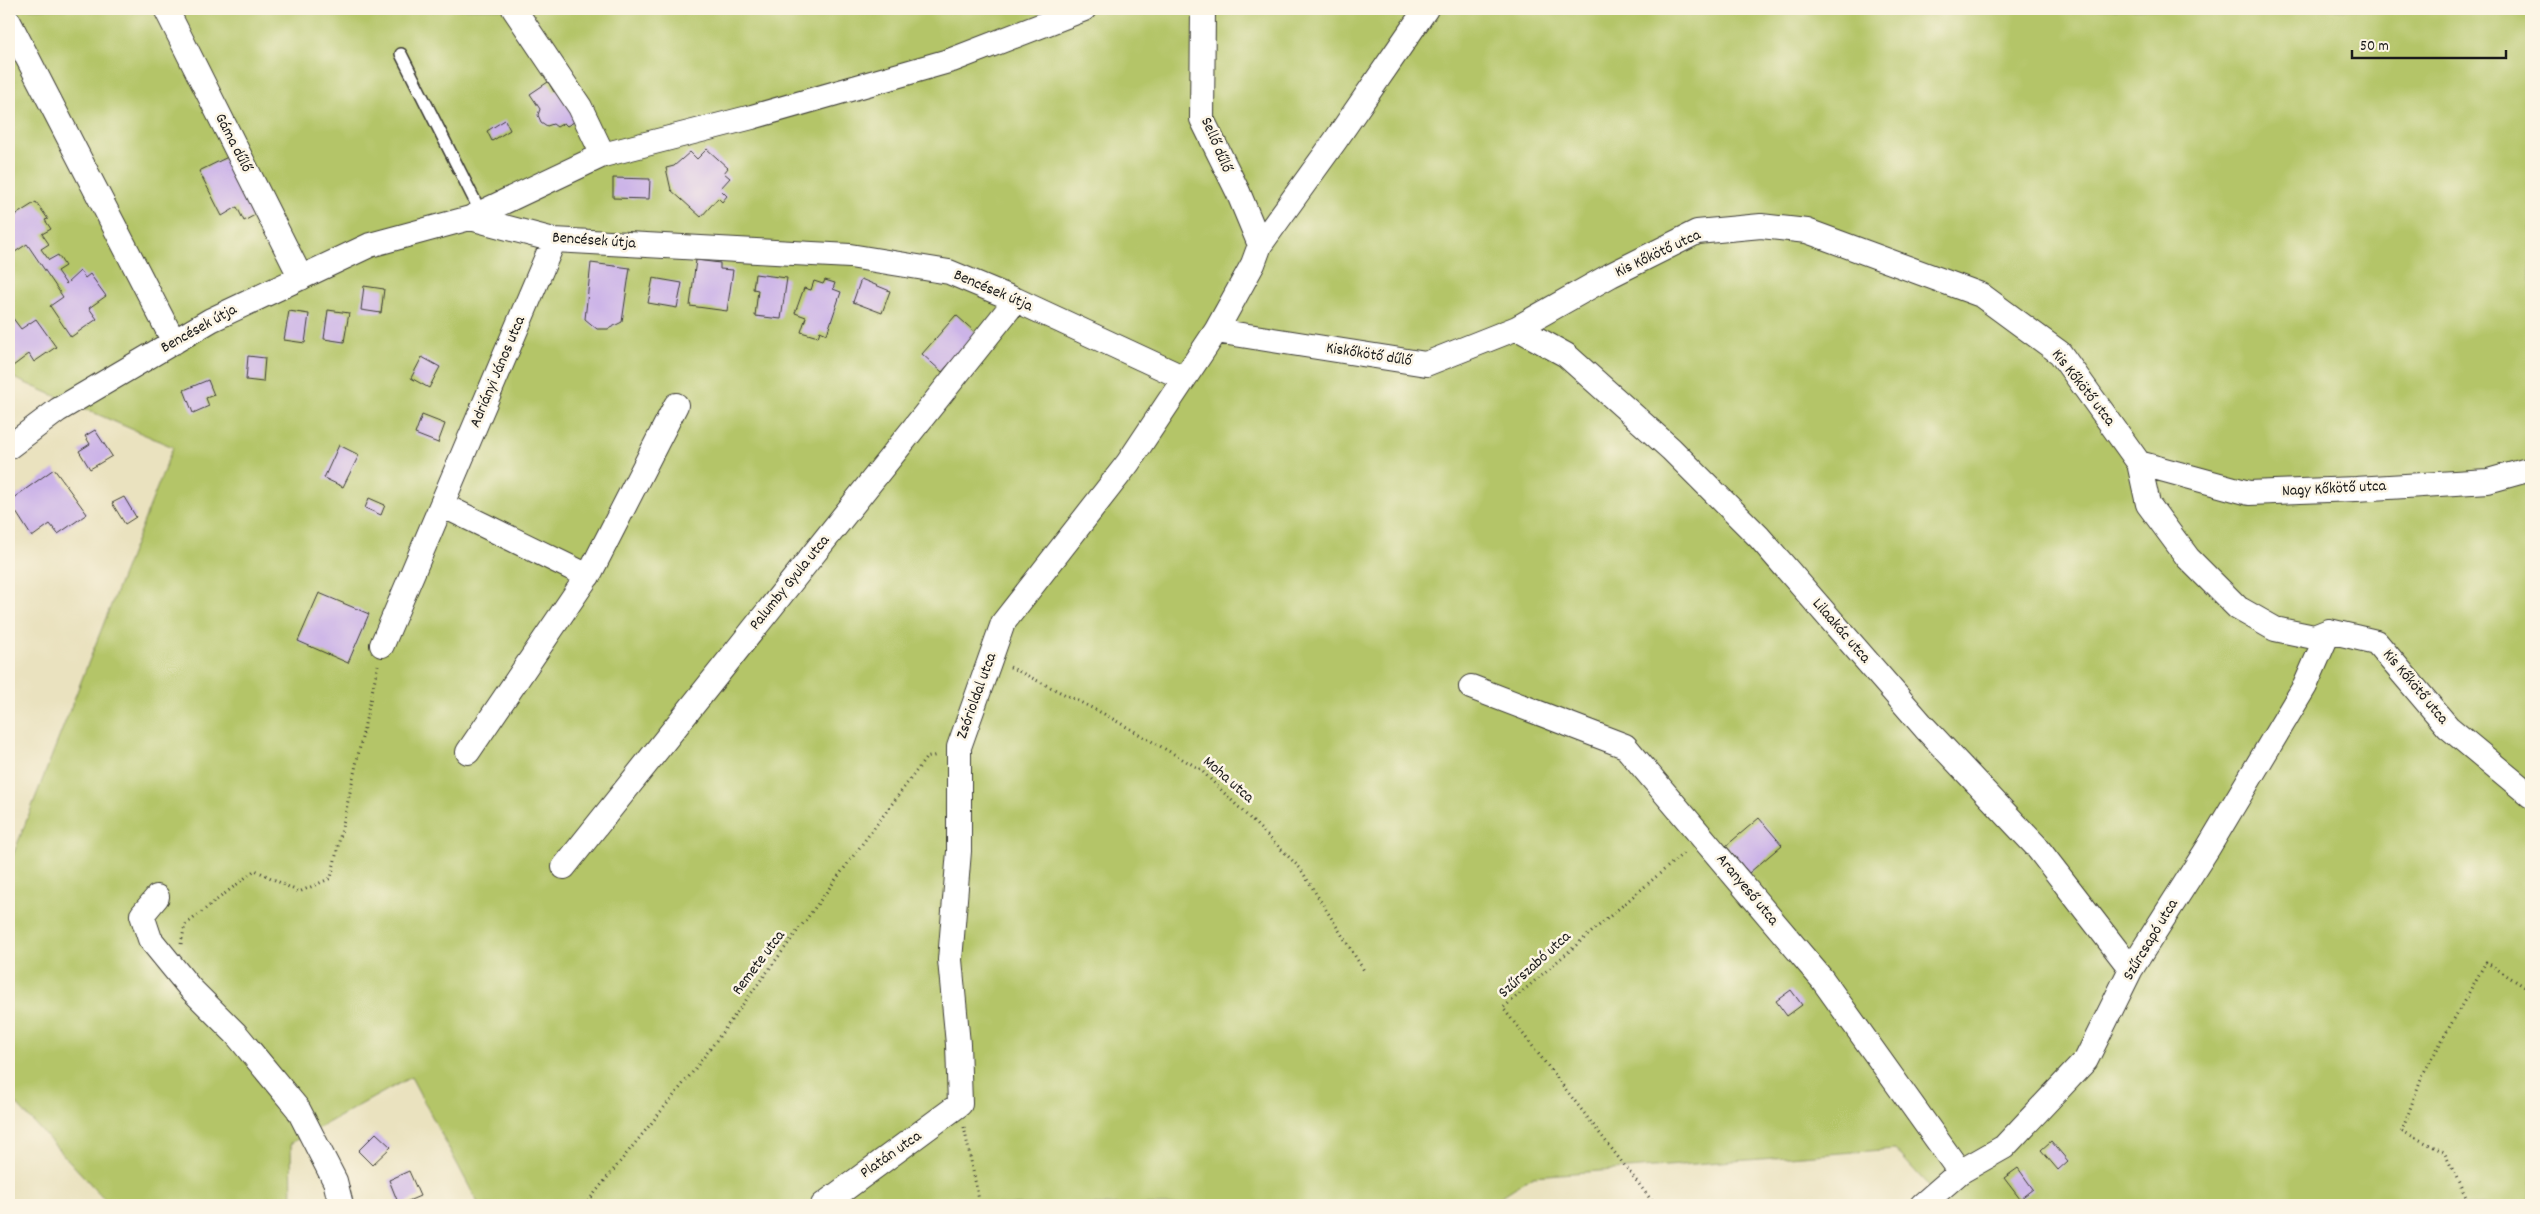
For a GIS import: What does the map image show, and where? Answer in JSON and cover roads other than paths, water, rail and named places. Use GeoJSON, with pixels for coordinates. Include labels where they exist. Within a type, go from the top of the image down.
{"type":"FeatureCollection","features":[{"type":"Feature","properties":{"kind":"street","name":"Gáma dűlő"},"geometry":{"type":"LineString","coordinates":[[166,9],[301,278]]}},
{"type":"Feature","properties":{"kind":"street"},"geometry":{"type":"LineString","coordinates":[[514,9],[580,107],[603,155]]}},
{"type":"Feature","properties":{"kind":"street"},"geometry":{"type":"LineString","coordinates":[[476,216],[603,155],[752,117],[952,60],[1084,9]]}},
{"type":"Feature","properties":{"kind":"street","name":"Sellő dűlő"},"geometry":{"type":"LineString","coordinates":[[1203,9],[1202,119],[1238,192],[1260,245]]}},
{"type":"Feature","properties":{"kind":"street","name":"Zsórioldal utca"},"geometry":{"type":"LineString","coordinates":[[960,1104],[958,1044],[950,960],[959,851],[959,747],[1003,623],[1128,463],[1216,331],[1253,264],[1260,245],[1335,141],[1426,9]]}},
{"type":"Feature","properties":{"kind":"street"},"geometry":{"type":"LineString","coordinates":[[9,22],[174,342]]}},
{"type":"Feature","properties":{"kind":"street","name":"Bencések útja"},"geometry":{"type":"LineString","coordinates":[[9,447],[58,410],[211,320],[370,245],[476,216],[554,240],[850,256],[948,272],[1016,300],[1184,378]]}},
{"type":"Feature","properties":{"kind":"street","name":"Kis Kőkötő utca"},"geometry":{"type":"LineString","coordinates":[[1517,328],[1611,275],[1697,232],[1761,226],[1807,230],[1981,295],[2060,353],[2139,463],[2148,504],[2188,558],[2238,608],[2275,629],[2314,637],[2329,631],[2376,642],[2448,727],[2531,796]]}},
{"type":"Feature","properties":{"kind":"street","name":"Adriányi János utca"},"geometry":{"type":"LineString","coordinates":[[382,645],[554,240]]}},
{"type":"Feature","properties":{"kind":"street","name":"Palumby Gyula utca"},"geometry":{"type":"LineString","coordinates":[[564,867],[1016,300]]}},
{"type":"Feature","properties":{"kind":"street","name":"Kiskőkötő dűlő"},"geometry":{"type":"LineString","coordinates":[[1216,331],[1426,364],[1517,328]]}},
{"type":"Feature","properties":{"kind":"street","name":"Lilaakác utca"},"geometry":{"type":"LineString","coordinates":[[1517,328],[1566,355],[1671,449],[1759,537],[1925,728],[2036,846],[2131,969]]}},
{"type":"Feature","properties":{"kind":"street"},"geometry":{"type":"LineString","coordinates":[[468,752],[588,576],[676,405]]}},
{"type":"Feature","properties":{"kind":"street","name":"Nagy Kőkötő utca"},"geometry":{"type":"LineString","coordinates":[[2139,463],[2249,493],[2488,481],[2531,469]]}},
{"type":"Feature","properties":{"kind":"street"},"geometry":{"type":"LineString","coordinates":[[442,505],[588,576]]}},
{"type":"Feature","properties":{"kind":"street","name":"Szűrcsapó utca"},"geometry":{"type":"LineString","coordinates":[[1922,1205],[1960,1172],[2004,1147],[2086,1060],[2131,969],[2208,848],[2305,686],[2329,631]]}},
{"type":"Feature","properties":{"kind":"street","name":"Aranyeső utca"},"geometry":{"type":"LineString","coordinates":[[1471,687],[1625,746],[1822,980],[1960,1172]]}},
{"type":"Feature","properties":{"kind":"street"},"geometry":{"type":"LineString","coordinates":[[157,897],[142,915],[150,939],[190,988],[236,1034],[298,1110],[336,1181],[341,1205]]}},
{"type":"Feature","properties":{"kind":"street","name":"Platán utca"},"geometry":{"type":"LineString","coordinates":[[823,1205],[960,1104]]}},
{"type":"Feature","properties":{"kind":"lane"},"geometry":{"type":"LineString","coordinates":[[400,54],[476,216]]}}]}
